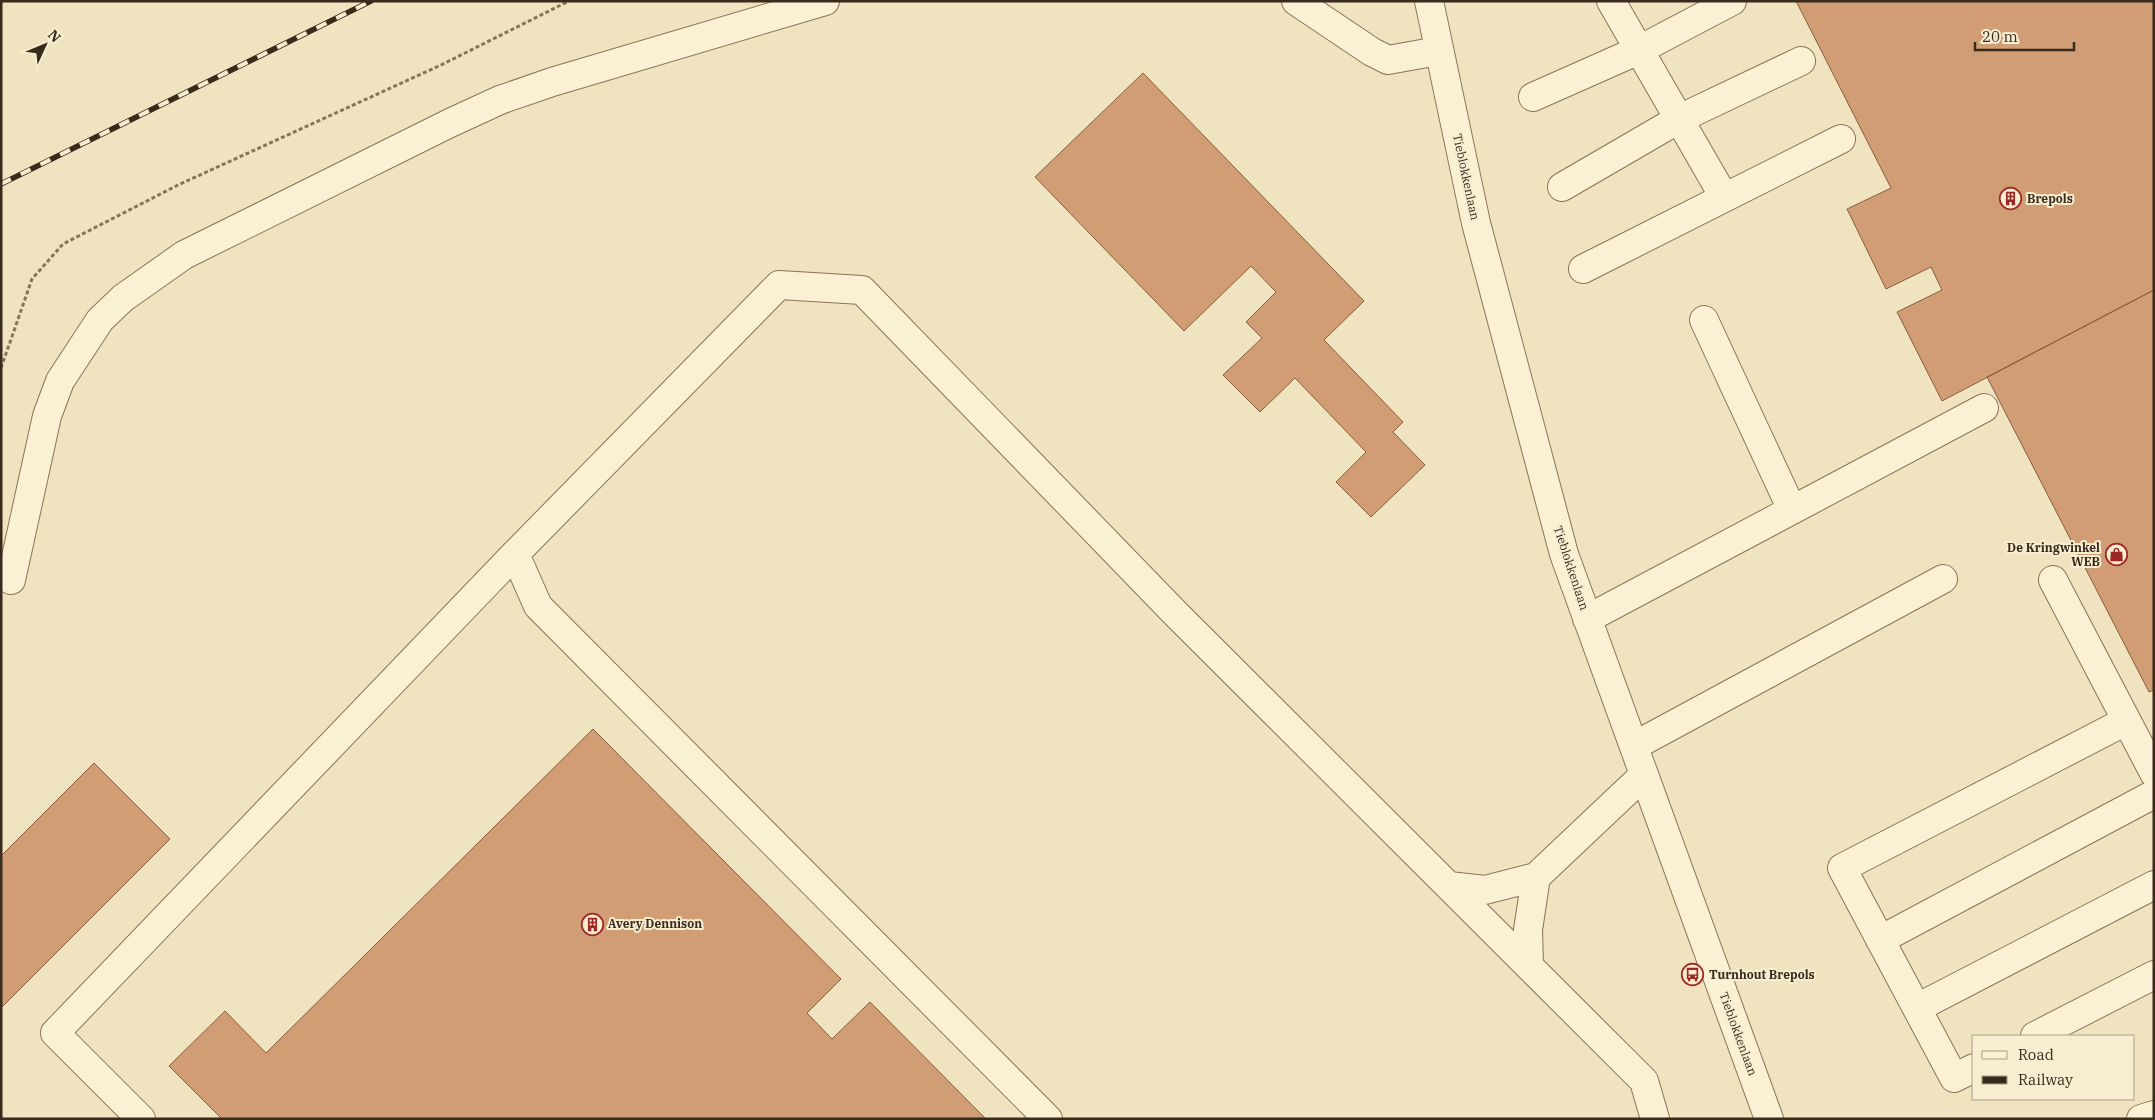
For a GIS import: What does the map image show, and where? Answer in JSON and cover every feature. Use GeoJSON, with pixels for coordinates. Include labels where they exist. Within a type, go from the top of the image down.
{"type":"FeatureCollection","features":[{"type":"Feature","properties":{"kind":"street"},"geometry":{"type":"LineString","coordinates":[[11,580],[47,416],[60,381],[100,320],[123,298],[148,279],[184,256],[450,123],[500,100],[552,82],[826,1]]}},
{"type":"Feature","properties":{"kind":"street"},"geometry":{"type":"LineString","coordinates":[[1296,1],[1372,52],[1388,60],[1438,51]]}},
{"type":"Feature","properties":{"kind":"street","name":"Tieblokkenlaan"},"geometry":{"type":"LineString","coordinates":[[1429,1],[1438,51],[1476,223],[1564,554],[1769,1119]]}},
{"type":"Feature","properties":{"kind":"street"},"geometry":{"type":"LineString","coordinates":[[1611,1],[1724,197]]}},
{"type":"Feature","properties":{"kind":"street"},"geometry":{"type":"LineString","coordinates":[[1533,97],[1639,50],[1732,1]]}},
{"type":"Feature","properties":{"kind":"street"},"geometry":{"type":"LineString","coordinates":[[1562,187],[1678,119],[1801,61]]}},
{"type":"Feature","properties":{"kind":"street"},"geometry":{"type":"LineString","coordinates":[[1583,269],[1841,139]]}},
{"type":"Feature","properties":{"kind":"street"},"geometry":{"type":"LineString","coordinates":[[141,1119],[55,1033],[515,554],[779,286],[862,290],[1176,614],[1644,1080],[1655,1119]]}},
{"type":"Feature","properties":{"kind":"street"},"geometry":{"type":"LineString","coordinates":[[1704,320],[1792,510]]}},
{"type":"Feature","properties":{"kind":"street"},"geometry":{"type":"LineString","coordinates":[[1588,619],[1984,408]]}},
{"type":"Feature","properties":{"kind":"street"},"geometry":{"type":"LineString","coordinates":[[515,554],[538,606],[1048,1119]]}},
{"type":"Feature","properties":{"kind":"street"},"geometry":{"type":"LineString","coordinates":[[1634,746],[1943,579]]}},
{"type":"Feature","properties":{"kind":"street"},"geometry":{"type":"LineString","coordinates":[[2052,580],[2153,768]]}},
{"type":"Feature","properties":{"kind":"street"},"geometry":{"type":"LineString","coordinates":[[1972,1069],[1954,1078],[1842,868],[2126,720]]}},
{"type":"Feature","properties":{"kind":"street"},"geometry":{"type":"LineString","coordinates":[[1449,886],[1485,890],[1536,878],[1644,775]]}},
{"type":"Feature","properties":{"kind":"street"},"geometry":{"type":"LineString","coordinates":[[1880,940],[2154,794]]}},
{"type":"Feature","properties":{"kind":"street"},"geometry":{"type":"LineString","coordinates":[[1528,966],[1528,930],[1536,878]]}},
{"type":"Feature","properties":{"kind":"street"},"geometry":{"type":"LineString","coordinates":[[1917,1008],[2154,884]]}},
{"type":"Feature","properties":{"kind":"street"},"geometry":{"type":"LineString","coordinates":[[2037,1035],[2154,975]]}},
{"type":"Feature","properties":{"kind":"street"},"geometry":{"type":"LineString","coordinates":[[2141,1119],[2154,1114]]}},
{"type":"Feature","properties":{"kind":"path"},"geometry":{"type":"LineString","coordinates":[[1,368],[32,279],[63,244],[178,185],[441,65],[569,1]]}},
{"type":"Feature","properties":{"kind":"building","name":"Brepols"},"geometry":{"type":"Polygon","coordinates":[[[1796,1],[2154,1],[2154,290],[1942,401],[1897,312],[1942,290],[1931,267],[1886,289],[1847,209],[1891,188],[1796,1]]]}},
{"type":"Feature","properties":{"kind":"building"},"geometry":{"type":"Polygon","coordinates":[[[1143,73],[1364,301],[1324,340],[1403,422],[1393,432],[1425,465],[1371,517],[1336,482],[1366,452],[1295,378],[1260,412],[1223,375],[1262,338],[1246,322],[1276,292],[1251,266],[1184,331],[1035,177],[1143,73]]]}},
{"type":"Feature","properties":{"kind":"building","name":"De Kringwinkel WEB"},"geometry":{"type":"Polygon","coordinates":[[[2154,290],[2154,690],[2149,692],[1987,377],[2154,290]]]}},
{"type":"Feature","properties":{"kind":"building","name":"Avery Dennison"},"geometry":{"type":"Polygon","coordinates":[[[593,729],[841,979],[807,1013],[832,1039],[870,1002],[986,1119],[222,1119],[169,1066],[225,1011],[266,1053],[593,729]]]}},
{"type":"Feature","properties":{"kind":"building"},"geometry":{"type":"Polygon","coordinates":[[[94,763],[170,839],[1,1008],[1,856],[94,763]]]}},
{"type":"Feature","properties":{"kind":"railway"},"geometry":{"type":"LineString","coordinates":[[1,184],[371,1]]}},
{"type":"Feature","properties":{"kind":"place","name":"Brepols"},"geometry":{"type":"Point","coordinates":[2011,199]}},
{"type":"Feature","properties":{"kind":"place","name":"De Kringwinkel WEB"},"geometry":{"type":"Point","coordinates":[2116,555]}},
{"type":"Feature","properties":{"kind":"place","name":"Avery Dennison"},"geometry":{"type":"Point","coordinates":[592,924]}},
{"type":"Feature","properties":{"kind":"place","name":"Turnhout Brepols"},"geometry":{"type":"Point","coordinates":[1693,975]}}]}
